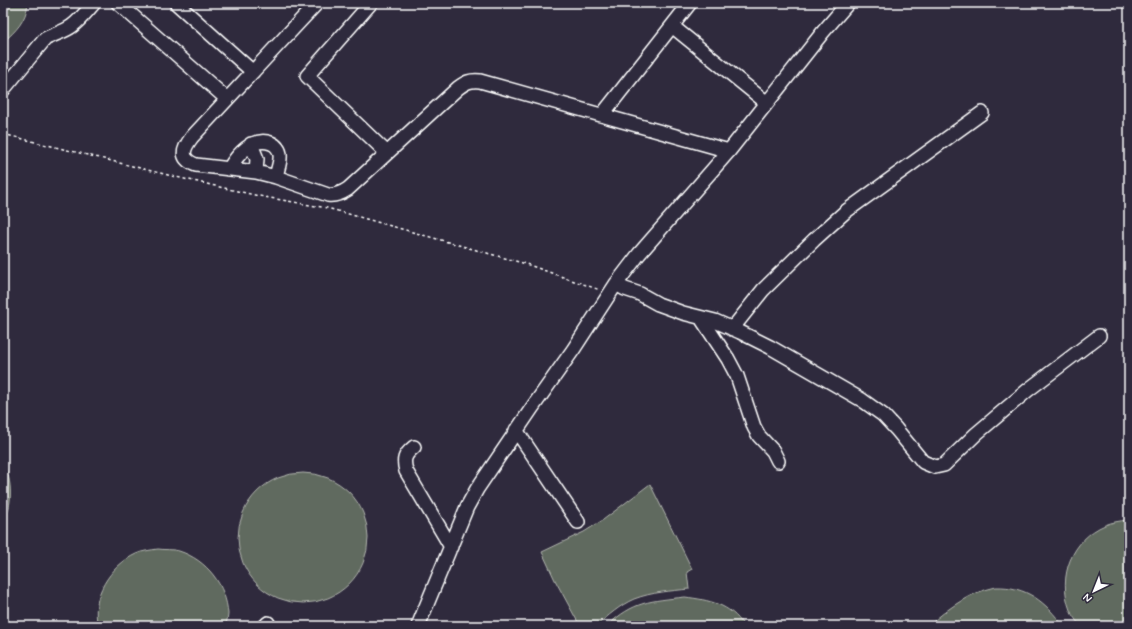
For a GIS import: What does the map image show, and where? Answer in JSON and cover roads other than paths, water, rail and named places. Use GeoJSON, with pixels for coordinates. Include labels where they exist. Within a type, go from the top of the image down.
{"type":"FeatureCollection","features":[{"type":"Feature","properties":{"kind":"street"},"geometry":{"type":"LineString","coordinates":[[3,90],[45,39],[71,27],[94,3]]}},
{"type":"Feature","properties":{"kind":"street"},"geometry":{"type":"LineString","coordinates":[[118,3],[227,99]]}},
{"type":"Feature","properties":{"kind":"street"},"geometry":{"type":"LineString","coordinates":[[176,3],[253,72]]}},
{"type":"Feature","properties":{"kind":"street"},"geometry":{"type":"LineString","coordinates":[[317,3],[192,137],[186,145],[184,152],[185,158],[196,165],[256,172],[335,196],[348,189],[458,88],[466,82],[473,80],[729,151]]}},
{"type":"Feature","properties":{"kind":"street"},"geometry":{"type":"LineString","coordinates":[[371,3],[307,76],[387,153]]}},
{"type":"Feature","properties":{"kind":"street"},"geometry":{"type":"LineString","coordinates":[[602,115],[690,3]]}},
{"type":"Feature","properties":{"kind":"street"},"geometry":{"type":"LineString","coordinates":[[418,626],[467,507],[477,489],[516,430],[573,350],[613,289],[639,254],[729,151],[823,32],[848,3]]}},
{"type":"Feature","properties":{"kind":"street"},"geometry":{"type":"LineString","coordinates":[[672,26],[767,103]]}},
{"type":"Feature","properties":{"kind":"street"},"geometry":{"type":"LineString","coordinates":[[732,329],[763,290],[845,212],[982,113]]}},
{"type":"Feature","properties":{"kind":"street"},"geometry":{"type":"LineString","coordinates":[[229,169],[234,160],[251,144],[263,141],[276,146],[280,155],[276,177]]}},
{"type":"Feature","properties":{"kind":"street"},"geometry":{"type":"LineString","coordinates":[[251,144],[257,159],[256,172]]}},
{"type":"Feature","properties":{"kind":"street"},"geometry":{"type":"LineString","coordinates":[[613,289],[625,289],[640,294],[658,304],[715,321],[770,347],[862,400],[883,415],[923,462],[935,467],[944,465],[976,434],[1028,390],[1099,336]]}},
{"type":"Feature","properties":{"kind":"street"},"geometry":{"type":"LineString","coordinates":[[701,318],[735,372],[754,427],[778,461]]}},
{"type":"Feature","properties":{"kind":"street"},"geometry":{"type":"LineString","coordinates":[[516,430],[578,522]]}},
{"type":"Feature","properties":{"kind":"street"},"geometry":{"type":"LineString","coordinates":[[414,447],[408,452],[405,458],[404,463],[406,471],[451,547]]}}]}
